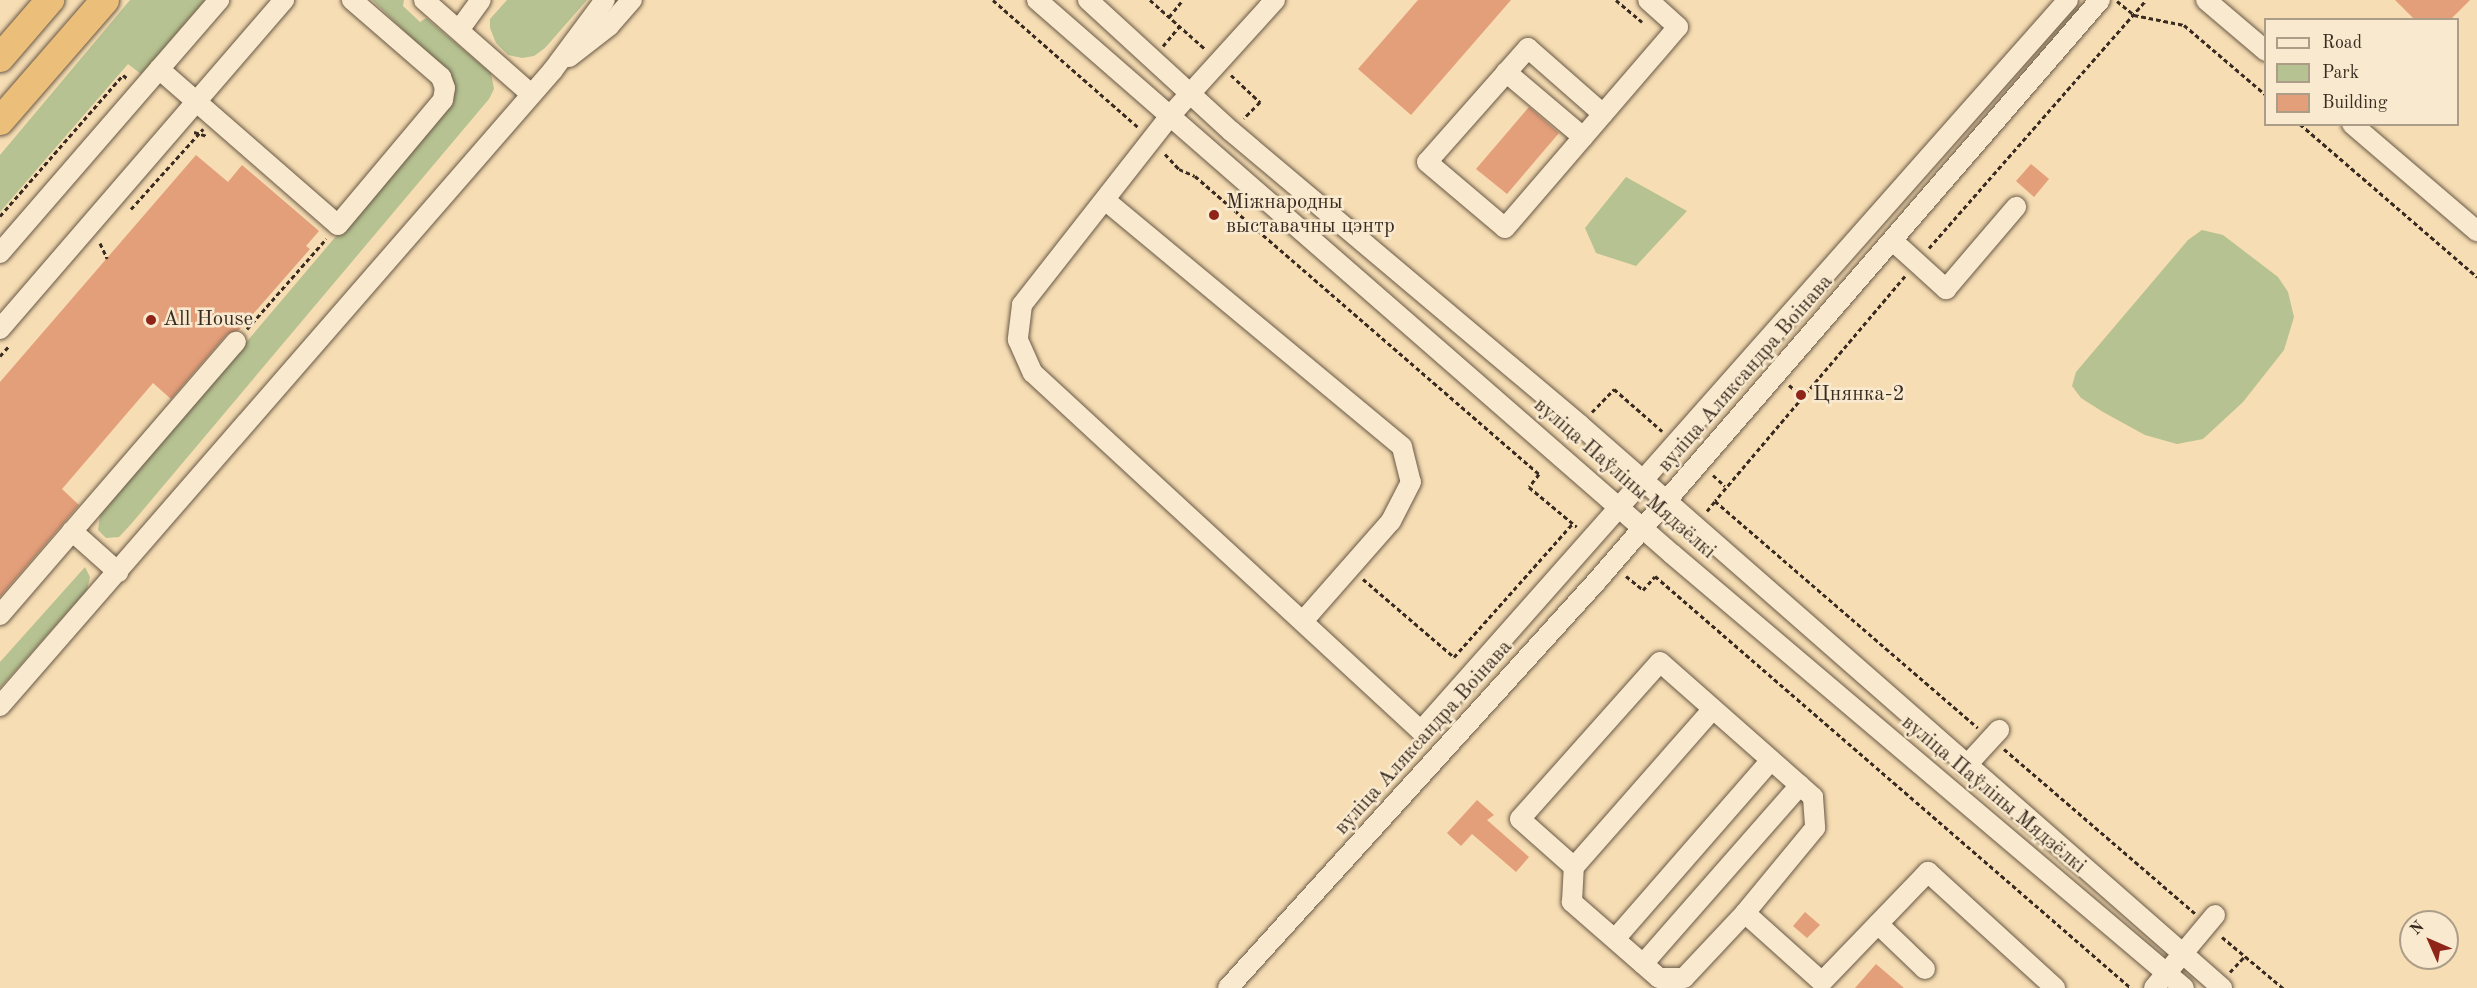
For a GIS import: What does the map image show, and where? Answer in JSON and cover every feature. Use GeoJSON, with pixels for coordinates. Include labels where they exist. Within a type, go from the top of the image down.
{"type":"FeatureCollection","features":[{"type":"Feature","properties":{"kind":"highway"},"geometry":{"type":"LineString","coordinates":[[0,58],[50,0]]}},
{"type":"Feature","properties":{"kind":"highway"},"geometry":{"type":"LineString","coordinates":[[0,121],[105,0]]}},
{"type":"Feature","properties":{"kind":"street"},"geometry":{"type":"LineString","coordinates":[[0,253],[219,0]]}},
{"type":"Feature","properties":{"kind":"street"},"geometry":{"type":"LineString","coordinates":[[0,329],[180,121],[195,100],[284,0]]}},
{"type":"Feature","properties":{"kind":"street"},"geometry":{"type":"LineString","coordinates":[[159,69],[338,225],[443,100],[445,88],[441,77],[352,0]]}},
{"type":"Feature","properties":{"kind":"street"},"geometry":{"type":"LineString","coordinates":[[424,0],[531,94]]}},
{"type":"Feature","properties":{"kind":"street"},"geometry":{"type":"LineString","coordinates":[[459,30],[481,0]]}},
{"type":"Feature","properties":{"kind":"street"},"geometry":{"type":"LineString","coordinates":[[0,706],[553,70],[605,0]]}},
{"type":"Feature","properties":{"kind":"street"},"geometry":{"type":"LineString","coordinates":[[553,70],[609,26],[632,0]]}},
{"type":"Feature","properties":{"kind":"street","name":"вуліца Паўліны Мядзёлкі"},"geometry":{"type":"LineString","coordinates":[[1037,0],[2160,981],[2184,988]]}},
{"type":"Feature","properties":{"kind":"street","name":"вуліца Паўліны Мядзёлкі"},"geometry":{"type":"LineString","coordinates":[[1088,0],[1190,94],[1580,425],[1640,480],[1839,649],[1966,766],[2222,988]]}},
{"type":"Feature","properties":{"kind":"street"},"geometry":{"type":"LineString","coordinates":[[1105,200],[1402,447],[1411,482],[1391,521],[1304,621],[1033,373],[1018,340],[1022,306],[1105,200],[1153,142],[1170,116],[1275,0]]}},
{"type":"Feature","properties":{"kind":"street"},"geometry":{"type":"LineString","coordinates":[[1603,114],[1528,48],[1427,162],[1505,228],[1678,27],[1648,0]]}},
{"type":"Feature","properties":{"kind":"street"},"geometry":{"type":"LineString","coordinates":[[2068,0],[2086,17]]}},
{"type":"Feature","properties":{"kind":"street","name":"вуліца Аляксандра Воінава"},"geometry":{"type":"LineString","coordinates":[[1304,621],[1420,731],[1640,480],[2068,0]]}},
{"type":"Feature","properties":{"kind":"street","name":"вуліца Аляксандра Воінава"},"geometry":{"type":"LineString","coordinates":[[1228,988],[1612,564],[1893,242],[2100,0]]}},
{"type":"Feature","properties":{"kind":"street"},"geometry":{"type":"LineString","coordinates":[[2206,0],[2264,50]]}},
{"type":"Feature","properties":{"kind":"street"},"geometry":{"type":"LineString","coordinates":[[1506,72],[1583,137]]}},
{"type":"Feature","properties":{"kind":"street"},"geometry":{"type":"LineString","coordinates":[[2354,126],[2477,231]]}},
{"type":"Feature","properties":{"kind":"street"},"geometry":{"type":"LineString","coordinates":[[1893,242],[1946,289],[2016,207]]}},
{"type":"Feature","properties":{"kind":"street"},"geometry":{"type":"LineString","coordinates":[[0,615],[236,342]]}},
{"type":"Feature","properties":{"kind":"street"},"geometry":{"type":"LineString","coordinates":[[72,531],[118,572]]}},
{"type":"Feature","properties":{"kind":"street"},"geometry":{"type":"LineString","coordinates":[[1574,867],[1520,819],[1660,662],[1813,797],[1815,828],[1745,913],[1684,978],[1659,978],[1572,902],[1574,867],[1713,709]]}},
{"type":"Feature","properties":{"kind":"street"},"geometry":{"type":"LineString","coordinates":[[1966,766],[1995,734]]}},
{"type":"Feature","properties":{"kind":"street"},"geometry":{"type":"LineString","coordinates":[[1615,939],[1771,760]]}},
{"type":"Feature","properties":{"kind":"street"},"geometry":{"type":"LineString","coordinates":[[1643,964],[1800,785]]}},
{"type":"Feature","properties":{"kind":"street"},"geometry":{"type":"LineString","coordinates":[[1745,913],[1822,982],[1928,872],[2055,988]]}},
{"type":"Feature","properties":{"kind":"street"},"geometry":{"type":"LineString","coordinates":[[2160,981],[2211,920]]}},
{"type":"Feature","properties":{"kind":"street"},"geometry":{"type":"LineString","coordinates":[[1878,924],[1925,969]]}},
{"type":"Feature","properties":{"kind":"path"},"geometry":{"type":"LineString","coordinates":[[993,0],[1153,142],[1179,169],[1195,176],[1539,474]]}},
{"type":"Feature","properties":{"kind":"path"},"geometry":{"type":"LineString","coordinates":[[1169,17],[1183,0]]}},
{"type":"Feature","properties":{"kind":"path"},"geometry":{"type":"LineString","coordinates":[[1616,0],[1642,22]]}},
{"type":"Feature","properties":{"kind":"path"},"geometry":{"type":"LineString","coordinates":[[2115,0],[2134,15],[2184,25],[2264,94]]}},
{"type":"Feature","properties":{"kind":"path"},"geometry":{"type":"LineString","coordinates":[[2146,0],[1916,263],[1715,501],[1995,734],[2211,920],[2283,988]]}},
{"type":"Feature","properties":{"kind":"path"},"geometry":{"type":"LineString","coordinates":[[0,216],[123,75],[142,88]]}},
{"type":"Feature","properties":{"kind":"path"},"geometry":{"type":"LineString","coordinates":[[180,121],[197,135]]}},
{"type":"Feature","properties":{"kind":"path"},"geometry":{"type":"LineString","coordinates":[[2302,126],[2477,277]]}},
{"type":"Feature","properties":{"kind":"path"},"geometry":{"type":"LineString","coordinates":[[236,342],[330,234]]}},
{"type":"Feature","properties":{"kind":"path"},"geometry":{"type":"LineString","coordinates":[[100,243],[107,258]]}},
{"type":"Feature","properties":{"kind":"path"},"geometry":{"type":"LineString","coordinates":[[1580,425],[1614,389],[1662,431],[1668,426]]}},
{"type":"Feature","properties":{"kind":"path"},"geometry":{"type":"LineString","coordinates":[[1557,453],[1529,487],[1589,538]]}},
{"type":"Feature","properties":{"kind":"path"},"geometry":{"type":"LineString","coordinates":[[1350,568],[1454,657],[1572,524]]}},
{"type":"Feature","properties":{"kind":"path"},"geometry":{"type":"LineString","coordinates":[[1612,564],[1643,590],[1655,576],[2131,988]]}},
{"type":"Feature","properties":{"kind":"green space"},"geometry":{"type":"Polygon","coordinates":[[[130,0],[205,0],[141,74],[128,64],[0,212],[0,155],[130,0]]]}},
{"type":"Feature","properties":{"kind":"green space"},"geometry":{"type":"Polygon","coordinates":[[[372,0],[404,0],[403,6],[420,22],[426,18],[491,73],[494,89],[489,99],[132,523],[119,537],[106,538],[98,530],[100,515],[442,111],[449,74],[372,0]]]}},
{"type":"Feature","properties":{"kind":"green space"},"geometry":{"type":"Polygon","coordinates":[[[507,0],[587,0],[545,48],[534,56],[522,58],[508,55],[496,43],[490,28],[490,19],[507,0]]]}},
{"type":"Feature","properties":{"kind":"green space"},"geometry":{"type":"Polygon","coordinates":[[[1626,177],[1687,211],[1636,266],[1596,253],[1585,228],[1626,177]]]}},
{"type":"Feature","properties":{"kind":"green space"},"geometry":{"type":"Polygon","coordinates":[[[2202,230],[2223,235],[2278,277],[2288,292],[2294,317],[2284,350],[2243,402],[2203,439],[2177,444],[2145,435],[2103,412],[2081,398],[2072,386],[2076,372],[2188,240],[2202,230]]]}},
{"type":"Feature","properties":{"kind":"green space"},"geometry":{"type":"Polygon","coordinates":[[[85,567],[90,577],[87,590],[0,688],[0,662],[85,567]]]}},
{"type":"Feature","properties":{"kind":"building"},"geometry":{"type":"Polygon","coordinates":[[[1418,0],[1511,0],[1411,115],[1358,69],[1418,0]]]}},
{"type":"Feature","properties":{"kind":"building"},"geometry":{"type":"Polygon","coordinates":[[[2395,0],[2470,0],[2452,18],[2413,18],[2395,0]]]}},
{"type":"Feature","properties":{"kind":"building"},"geometry":{"type":"Polygon","coordinates":[[[1529,107],[1559,133],[1507,194],[1476,169],[1529,107]]]}},
{"type":"Feature","properties":{"kind":"building","name":"All House"},"geometry":{"type":"Polygon","coordinates":[[[196,155],[228,182],[242,165],[319,231],[306,246],[310,249],[239,330],[227,334],[171,399],[153,383],[62,489],[79,505],[0,597],[0,382],[196,155]]]}},
{"type":"Feature","properties":{"kind":"building"},"geometry":{"type":"Polygon","coordinates":[[[2031,164],[2049,179],[2034,197],[2016,181],[2031,164]]]}},
{"type":"Feature","properties":{"kind":"building"},"geometry":{"type":"Polygon","coordinates":[[[1477,800],[1494,815],[1487,820],[1529,857],[1516,872],[1472,834],[1461,846],[1447,833],[1477,800]]]}},
{"type":"Feature","properties":{"kind":"building"},"geometry":{"type":"Polygon","coordinates":[[[1805,912],[1820,925],[1807,938],[1793,926],[1805,912]]]}},
{"type":"Feature","properties":{"kind":"building"},"geometry":{"type":"Polygon","coordinates":[[[1876,964],[1904,988],[1855,988],[1876,964]]]}},
{"type":"Feature","properties":{"kind":"place","name":"Міжнародны выставачны цэнтр"},"geometry":{"type":"Point","coordinates":[1214,215]}},
{"type":"Feature","properties":{"kind":"place","name":"All House"},"geometry":{"type":"Point","coordinates":[151,320]}},
{"type":"Feature","properties":{"kind":"place","name":"Цнянка-2"},"geometry":{"type":"Point","coordinates":[1801,395]}}]}
